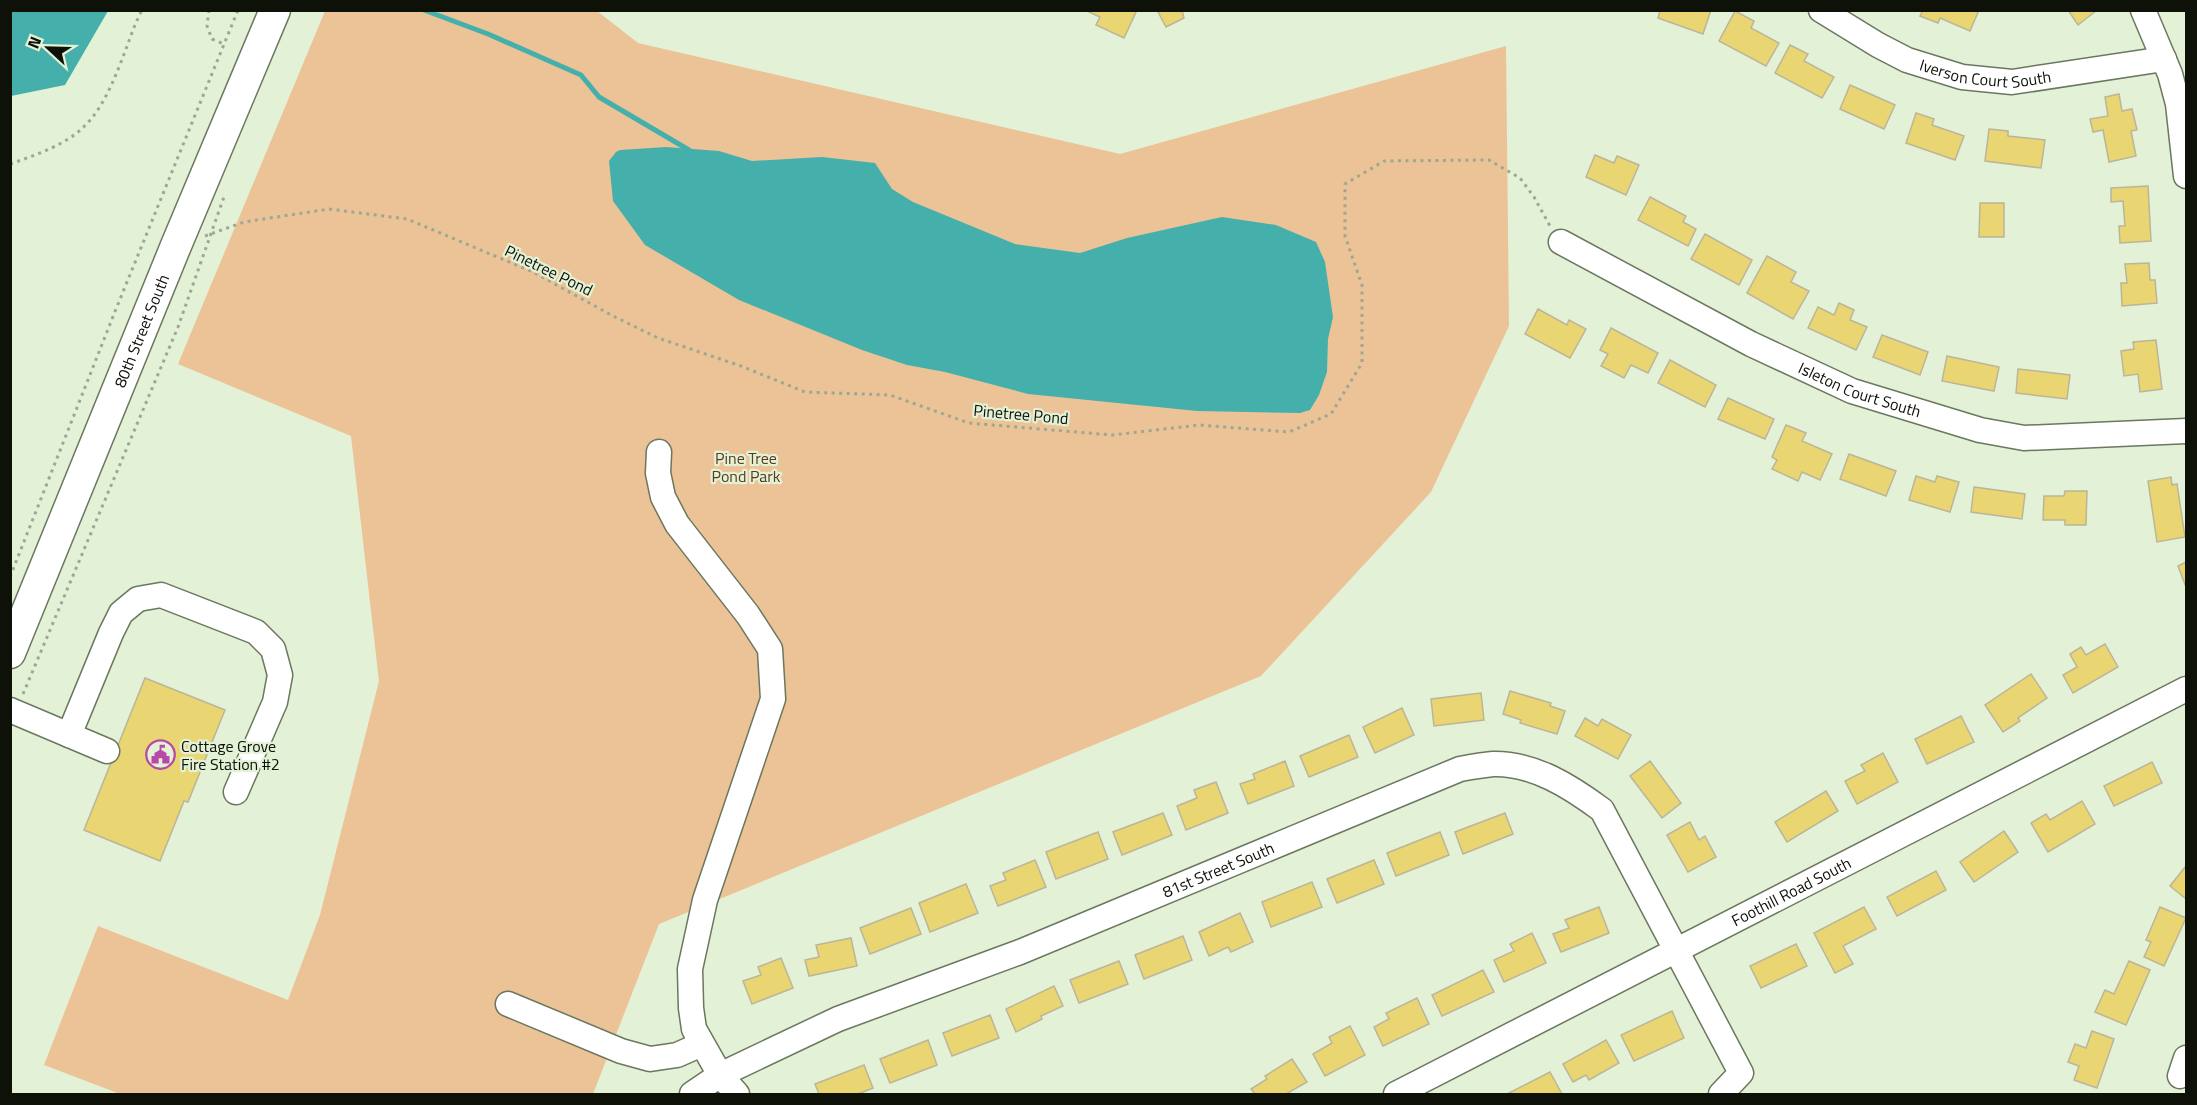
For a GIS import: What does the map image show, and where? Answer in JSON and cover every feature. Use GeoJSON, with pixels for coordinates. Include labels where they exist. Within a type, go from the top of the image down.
{"type":"FeatureCollection","features":[{"type":"Feature","properties":{"kind":"main road","name":"80th Street South"},"geometry":{"type":"LineString","coordinates":[[10,653],[275,10]]}},
{"type":"Feature","properties":{"kind":"street","name":"Iverson Court South"},"geometry":{"type":"LineString","coordinates":[[1821,10],[1907,60],[1962,77],[2012,82],[2164,59]]}},
{"type":"Feature","properties":{"kind":"street"},"geometry":{"type":"LineString","coordinates":[[2143,10],[2170,74],[2178,104],[2187,176]]}},
{"type":"Feature","properties":{"kind":"street","name":"Isleton Court South"},"geometry":{"type":"LineString","coordinates":[[1561,242],[1751,344],[1852,391],[1980,430],[2024,438],[2187,431]]}},
{"type":"Feature","properties":{"kind":"street"},"geometry":{"type":"LineString","coordinates":[[659,452],[658,473],[663,496],[677,524],[748,615],[770,650],[773,699],[705,900],[690,969],[694,1029],[720,1075],[737,1095]]}},
{"type":"Feature","properties":{"kind":"street"},"geometry":{"type":"LineString","coordinates":[[69,735],[121,613],[138,599],[161,595],[256,632],[273,649],[280,675],[275,702],[236,792]]}},
{"type":"Feature","properties":{"kind":"street","name":"Foothill Road South"},"geometry":{"type":"LineString","coordinates":[[1396,1095],[1676,949],[2187,689]]}},
{"type":"Feature","properties":{"kind":"street"},"geometry":{"type":"LineString","coordinates":[[13,711],[106,751]]}},
{"type":"Feature","properties":{"kind":"street","name":"81st Street South"},"geometry":{"type":"LineString","coordinates":[[692,1095],[720,1075],[838,1019],[1020,952],[1460,769],[1491,764],[1508,765],[1542,774],[1574,789],[1602,810],[1741,1073],[1721,1095]]}},
{"type":"Feature","properties":{"kind":"street"},"geometry":{"type":"LineString","coordinates":[[508,1004],[621,1051],[650,1059],[677,1055],[702,1044]]}},
{"type":"Feature","properties":{"kind":"path"},"geometry":{"type":"LineString","coordinates":[[10,164],[47,152],[68,140],[82,130],[96,114],[108,93],[142,10]]}},
{"type":"Feature","properties":{"kind":"path"},"geometry":{"type":"LineString","coordinates":[[209,10],[207,26],[212,39],[224,44]]}},
{"type":"Feature","properties":{"kind":"path"},"geometry":{"type":"LineString","coordinates":[[10,577],[120,298],[238,10]]}},
{"type":"Feature","properties":{"kind":"path","name":"Pinetree Pond"},"geometry":{"type":"LineString","coordinates":[[175,248],[244,222],[329,209],[407,219],[533,272],[658,338],[741,366],[805,392],[890,395],[969,423],[1112,435],[1199,424],[1289,432],[1331,414],[1362,363],[1362,285],[1345,236],[1345,184],[1384,161],[1489,160],[1520,178],[1561,242]]}},
{"type":"Feature","properties":{"kind":"path"},"geometry":{"type":"LineString","coordinates":[[13,711],[178,327],[226,194]]}},
{"type":"Feature","properties":{"kind":"green space","name":"Pine Tree Pond Park"},"geometry":{"type":"Polygon","coordinates":[[[325,11],[597,11],[638,43],[1120,154],[1506,46],[1509,326],[1431,492],[1261,676],[659,924],[593,1094],[120,1094],[44,1065],[98,926],[288,1000],[320,915],[379,681],[351,436],[178,364],[325,11]]]}},
{"type":"Feature","properties":{"kind":"water"},"geometry":{"type":"Polygon","coordinates":[[[10,11],[108,11],[65,85],[11,96],[10,11]]]}},
{"type":"Feature","properties":{"kind":"water"},"geometry":{"type":"Polygon","coordinates":[[[666,147],[719,151],[752,161],[822,157],[875,163],[892,189],[913,202],[1015,244],[1080,253],[1127,238],[1222,217],[1276,225],[1316,242],[1325,262],[1333,317],[1328,339],[1327,372],[1319,395],[1310,410],[1300,413],[1197,411],[1028,394],[945,372],[907,365],[862,350],[739,300],[645,245],[613,201],[609,161],[620,150],[666,147]]]}},
{"type":"Feature","properties":{"kind":"building"},"geometry":{"type":"Polygon","coordinates":[[[1085,10],[1137,10],[1124,38],[1096,25],[1100,17],[1085,10]]]}},
{"type":"Feature","properties":{"kind":"building"},"geometry":{"type":"Polygon","coordinates":[[[1157,10],[1182,10],[1184,18],[1166,27],[1157,10]]]}},
{"type":"Feature","properties":{"kind":"building"},"geometry":{"type":"Polygon","coordinates":[[[1660,10],[1711,10],[1703,34],[1658,18],[1660,10]]]}},
{"type":"Feature","properties":{"kind":"building"},"geometry":{"type":"Polygon","coordinates":[[[1923,10],[1979,10],[1970,31],[1940,18],[1938,23],[1920,16],[1923,10]]]}},
{"type":"Feature","properties":{"kind":"building"},"geometry":{"type":"Polygon","coordinates":[[[2068,10],[2097,10],[2078,25],[2068,10]]]}},
{"type":"Feature","properties":{"kind":"building"},"geometry":{"type":"Polygon","coordinates":[[[1735,11],[1754,21],[1751,28],[1779,43],[1766,66],[1719,41],[1735,11]]]}},
{"type":"Feature","properties":{"kind":"building"},"geometry":{"type":"Polygon","coordinates":[[[1790,45],[1808,54],[1804,61],[1834,77],[1822,98],[1775,73],[1790,45]]]}},
{"type":"Feature","properties":{"kind":"building"},"geometry":{"type":"Polygon","coordinates":[[[1850,85],[1895,105],[1884,129],[1840,109],[1850,85]]]}},
{"type":"Feature","properties":{"kind":"building"},"geometry":{"type":"Polygon","coordinates":[[[2119,94],[2122,111],[2132,109],[2137,130],[2131,131],[2136,156],[2109,162],[2103,130],[2093,132],[2090,119],[2108,116],[2105,97],[2119,94]]]}},
{"type":"Feature","properties":{"kind":"building"},"geometry":{"type":"Polygon","coordinates":[[[1916,113],[1934,119],[1932,125],[1964,136],[1955,160],[1906,143],[1916,113]]]}},
{"type":"Feature","properties":{"kind":"building"},"geometry":{"type":"Polygon","coordinates":[[[1989,129],[2008,131],[2008,136],[2045,140],[2041,168],[1985,161],[1989,129]]]}},
{"type":"Feature","properties":{"kind":"building"},"geometry":{"type":"Polygon","coordinates":[[[1595,155],[1614,163],[1617,156],[1639,165],[1626,195],[1586,177],[1595,155]]]}},
{"type":"Feature","properties":{"kind":"building"},"geometry":{"type":"Polygon","coordinates":[[[2148,186],[2151,241],[2120,243],[2119,226],[2125,226],[2123,201],[2111,202],[2111,188],[2148,186]]]}},
{"type":"Feature","properties":{"kind":"building"},"geometry":{"type":"Polygon","coordinates":[[[1650,197],[1686,216],[1683,222],[1696,229],[1688,246],[1638,220],[1650,197]]]}},
{"type":"Feature","properties":{"kind":"building"},"geometry":{"type":"Polygon","coordinates":[[[1980,203],[2004,203],[2004,237],[1979,237],[1980,203]]]}},
{"type":"Feature","properties":{"kind":"building"},"geometry":{"type":"Polygon","coordinates":[[[1705,234],[1752,260],[1739,285],[1691,259],[1705,234]]]}},
{"type":"Feature","properties":{"kind":"building"},"geometry":{"type":"Polygon","coordinates":[[[1767,256],[1796,272],[1791,282],[1809,291],[1793,319],[1747,293],[1767,256]]]}},
{"type":"Feature","properties":{"kind":"building"},"geometry":{"type":"Polygon","coordinates":[[[2149,263],[2150,280],[2155,280],[2157,303],[2122,306],[2121,283],[2127,283],[2125,264],[2149,263]]]}},
{"type":"Feature","properties":{"kind":"building"},"geometry":{"type":"Polygon","coordinates":[[[1839,303],[1854,310],[1850,320],[1867,327],[1856,350],[1808,328],[1818,307],[1834,315],[1839,303]]]}},
{"type":"Feature","properties":{"kind":"building"},"geometry":{"type":"Polygon","coordinates":[[[1538,309],[1567,325],[1569,320],[1586,329],[1570,358],[1525,334],[1538,309]]]}},
{"type":"Feature","properties":{"kind":"building"},"geometry":{"type":"Polygon","coordinates":[[[1611,328],[1658,353],[1648,373],[1631,365],[1624,378],[1601,366],[1608,354],[1600,350],[1611,328]]]}},
{"type":"Feature","properties":{"kind":"building"},"geometry":{"type":"Polygon","coordinates":[[[1882,335],[1928,352],[1920,375],[1873,357],[1882,335]]]}},
{"type":"Feature","properties":{"kind":"building"},"geometry":{"type":"Polygon","coordinates":[[[2156,340],[2162,389],[2140,392],[2138,374],[2124,376],[2121,351],[2134,349],[2133,342],[2156,340]]]}},
{"type":"Feature","properties":{"kind":"building"},"geometry":{"type":"Polygon","coordinates":[[[1947,356],[1999,367],[1994,391],[1942,381],[1947,356]]]}},
{"type":"Feature","properties":{"kind":"building"},"geometry":{"type":"Polygon","coordinates":[[[1670,360],[1716,385],[1705,407],[1658,383],[1670,360]]]}},
{"type":"Feature","properties":{"kind":"building"},"geometry":{"type":"Polygon","coordinates":[[[2018,369],[2070,375],[2067,399],[2016,393],[2018,369]]]}},
{"type":"Feature","properties":{"kind":"building"},"geometry":{"type":"Polygon","coordinates":[[[1728,398],[1774,419],[1765,439],[1718,419],[1728,398]]]}},
{"type":"Feature","properties":{"kind":"building"},"geometry":{"type":"Polygon","coordinates":[[[1786,425],[1806,433],[1802,441],[1832,454],[1820,480],[1802,472],[1798,481],[1772,469],[1777,460],[1772,457],[1786,425]]]}},
{"type":"Feature","properties":{"kind":"building"},"geometry":{"type":"Polygon","coordinates":[[[1849,454],[1896,471],[1886,496],[1840,479],[1849,454]]]}},
{"type":"Feature","properties":{"kind":"building"},"geometry":{"type":"Polygon","coordinates":[[[1916,476],[1935,482],[1937,476],[1959,482],[1950,512],[1909,500],[1916,476]]]}},
{"type":"Feature","properties":{"kind":"building"},"geometry":{"type":"Polygon","coordinates":[[[2171,477],[2172,485],[2177,484],[2185,537],[2157,542],[2148,481],[2171,477]]]}},
{"type":"Feature","properties":{"kind":"building"},"geometry":{"type":"Polygon","coordinates":[[[1974,487],[2025,494],[2022,519],[1971,512],[1974,487]]]}},
{"type":"Feature","properties":{"kind":"building"},"geometry":{"type":"Polygon","coordinates":[[[2065,491],[2087,491],[2086,525],[2065,525],[2065,520],[2043,520],[2044,496],[2064,496],[2065,491]]]}},
{"type":"Feature","properties":{"kind":"building"},"geometry":{"type":"Polygon","coordinates":[[[2186,562],[2186,587],[2178,566],[2186,562]]]}},
{"type":"Feature","properties":{"kind":"building"},"geometry":{"type":"Polygon","coordinates":[[[2105,644],[2118,667],[2073,693],[2063,675],[2077,667],[2070,654],[2081,647],[2086,655],[2105,644]]]}},
{"type":"Feature","properties":{"kind":"building"},"geometry":{"type":"Polygon","coordinates":[[[2031,674],[2047,698],[2018,718],[2020,721],[2003,732],[1985,705],[2031,674]]]}},
{"type":"Feature","properties":{"kind":"building","name":"Cottage Grove Fire Station #2"},"geometry":{"type":"Polygon","coordinates":[[[145,678],[225,710],[188,802],[184,801],[160,861],[84,830],[145,678]]]}},
{"type":"Feature","properties":{"kind":"building"},"geometry":{"type":"Polygon","coordinates":[[[1510,691],[1551,703],[1550,706],[1565,711],[1557,734],[1520,723],[1521,720],[1503,714],[1510,691]]]}},
{"type":"Feature","properties":{"kind":"building"},"geometry":{"type":"Polygon","coordinates":[[[1481,693],[1484,720],[1434,726],[1431,699],[1481,693]]]}},
{"type":"Feature","properties":{"kind":"building"},"geometry":{"type":"Polygon","coordinates":[[[1402,708],[1414,735],[1375,753],[1363,727],[1402,708]]]}},
{"type":"Feature","properties":{"kind":"building"},"geometry":{"type":"Polygon","coordinates":[[[1961,716],[1974,742],[1927,764],[1915,739],[1961,716]]]}},
{"type":"Feature","properties":{"kind":"building"},"geometry":{"type":"Polygon","coordinates":[[[1585,718],[1598,726],[1602,719],[1631,735],[1618,759],[1575,736],[1585,718]]]}},
{"type":"Feature","properties":{"kind":"building"},"geometry":{"type":"Polygon","coordinates":[[[1349,735],[1358,757],[1309,777],[1300,756],[1349,735]]]}},
{"type":"Feature","properties":{"kind":"building"},"geometry":{"type":"Polygon","coordinates":[[[1883,753],[1898,782],[1857,804],[1845,781],[1865,771],[1861,765],[1883,753]]]}},
{"type":"Feature","properties":{"kind":"building"},"geometry":{"type":"Polygon","coordinates":[[[1285,761],[1294,786],[1248,804],[1240,784],[1255,779],[1253,774],[1285,761]]]}},
{"type":"Feature","properties":{"kind":"building"},"geometry":{"type":"Polygon","coordinates":[[[1650,761],[1681,803],[1662,818],[1630,776],[1650,761]]]}},
{"type":"Feature","properties":{"kind":"building"},"geometry":{"type":"Polygon","coordinates":[[[2152,762],[2162,783],[2114,806],[2104,786],[2152,762]]]}},
{"type":"Feature","properties":{"kind":"building"},"geometry":{"type":"Polygon","coordinates":[[[1216,782],[1228,813],[1186,830],[1177,806],[1197,798],[1194,790],[1216,782]]]}},
{"type":"Feature","properties":{"kind":"building"},"geometry":{"type":"Polygon","coordinates":[[[1826,791],[1838,811],[1787,842],[1775,822],[1826,791]]]}},
{"type":"Feature","properties":{"kind":"building"},"geometry":{"type":"Polygon","coordinates":[[[2082,801],[2095,824],[2048,852],[2031,823],[2046,814],[2050,820],[2082,801]]]}},
{"type":"Feature","properties":{"kind":"building"},"geometry":{"type":"Polygon","coordinates":[[[1163,813],[1172,835],[1122,855],[1113,832],[1163,813]]]}},
{"type":"Feature","properties":{"kind":"building"},"geometry":{"type":"Polygon","coordinates":[[[1505,813],[1513,834],[1463,854],[1455,832],[1505,813]]]}},
{"type":"Feature","properties":{"kind":"building"},"geometry":{"type":"Polygon","coordinates":[[[1690,822],[1699,840],[1705,836],[1716,857],[1688,872],[1667,835],[1690,822]]]}},
{"type":"Feature","properties":{"kind":"building"},"geometry":{"type":"Polygon","coordinates":[[[2004,831],[2018,852],[1974,882],[1960,862],[2004,831]]]}},
{"type":"Feature","properties":{"kind":"building"},"geometry":{"type":"Polygon","coordinates":[[[1098,832],[1108,859],[1056,879],[1046,852],[1098,832]]]}},
{"type":"Feature","properties":{"kind":"building"},"geometry":{"type":"Polygon","coordinates":[[[1440,832],[1449,855],[1396,876],[1387,853],[1440,832]]]}},
{"type":"Feature","properties":{"kind":"building"},"geometry":{"type":"Polygon","coordinates":[[[1035,860],[1046,887],[998,906],[990,886],[1006,880],[1003,873],[1035,860]]]}},
{"type":"Feature","properties":{"kind":"building"},"geometry":{"type":"Polygon","coordinates":[[[1374,860],[1384,884],[1337,903],[1327,879],[1374,860]]]}},
{"type":"Feature","properties":{"kind":"building"},"geometry":{"type":"Polygon","coordinates":[[[2186,866],[2186,899],[2170,886],[2186,866]]]}},
{"type":"Feature","properties":{"kind":"building"},"geometry":{"type":"Polygon","coordinates":[[[1936,871],[1946,890],[1897,916],[1887,897],[1936,871]]]}},
{"type":"Feature","properties":{"kind":"building"},"geometry":{"type":"Polygon","coordinates":[[[1312,882],[1322,907],[1271,927],[1262,902],[1312,882]]]}},
{"type":"Feature","properties":{"kind":"building"},"geometry":{"type":"Polygon","coordinates":[[[966,884],[978,913],[930,932],[919,903],[966,884]]]}},
{"type":"Feature","properties":{"kind":"building"},"geometry":{"type":"Polygon","coordinates":[[[1599,907],[1609,933],[1561,952],[1553,934],[1569,928],[1565,920],[1599,907]]]}},
{"type":"Feature","properties":{"kind":"building"},"geometry":{"type":"Polygon","coordinates":[[[1864,907],[1876,929],[1843,946],[1853,964],[1835,973],[1814,933],[1864,907]]]}},
{"type":"Feature","properties":{"kind":"building"},"geometry":{"type":"Polygon","coordinates":[[[2160,907],[2186,918],[2164,966],[2144,957],[2151,942],[2146,940],[2160,907]]]}},
{"type":"Feature","properties":{"kind":"building"},"geometry":{"type":"Polygon","coordinates":[[[911,908],[921,934],[870,954],[860,928],[911,908]]]}},
{"type":"Feature","properties":{"kind":"building"},"geometry":{"type":"Polygon","coordinates":[[[1240,913],[1253,942],[1231,952],[1228,947],[1209,956],[1199,932],[1240,913]]]}},
{"type":"Feature","properties":{"kind":"building"},"geometry":{"type":"Polygon","coordinates":[[[1532,933],[1546,963],[1504,982],[1494,960],[1514,951],[1510,944],[1532,933]]]}},
{"type":"Feature","properties":{"kind":"building"},"geometry":{"type":"Polygon","coordinates":[[[1183,936],[1192,960],[1144,979],[1135,955],[1183,936]]]}},
{"type":"Feature","properties":{"kind":"building"},"geometry":{"type":"Polygon","coordinates":[[[851,938],[857,966],[809,976],[805,960],[819,957],[816,945],[851,938]]]}},
{"type":"Feature","properties":{"kind":"building"},"geometry":{"type":"Polygon","coordinates":[[[1796,944],[1807,966],[1761,988],[1750,966],[1796,944]]]}},
{"type":"Feature","properties":{"kind":"building"},"geometry":{"type":"Polygon","coordinates":[[[781,958],[793,988],[752,1004],[743,981],[761,975],[758,967],[781,958]]]}},
{"type":"Feature","properties":{"kind":"building"},"geometry":{"type":"Polygon","coordinates":[[[1119,961],[1128,984],[1079,1003],[1070,980],[1119,961]]]}},
{"type":"Feature","properties":{"kind":"building"},"geometry":{"type":"Polygon","coordinates":[[[2129,961],[2150,970],[2126,1025],[2095,1012],[2105,990],[2114,994],[2129,961]]]}},
{"type":"Feature","properties":{"kind":"building"},"geometry":{"type":"Polygon","coordinates":[[[1483,970],[1494,992],[1442,1016],[1432,995],[1483,970]]]}},
{"type":"Feature","properties":{"kind":"building"},"geometry":{"type":"Polygon","coordinates":[[[1054,986],[1063,1006],[1041,1016],[1042,1019],[1016,1032],[1006,1009],[1054,986]]]}},
{"type":"Feature","properties":{"kind":"building"},"geometry":{"type":"Polygon","coordinates":[[[1417,998],[1429,1024],[1383,1046],[1374,1027],[1389,1019],[1386,1013],[1417,998]]]}},
{"type":"Feature","properties":{"kind":"building"},"geometry":{"type":"Polygon","coordinates":[[[1672,1011],[1684,1038],[1634,1061],[1621,1035],[1672,1011]]]}},
{"type":"Feature","properties":{"kind":"building"},"geometry":{"type":"Polygon","coordinates":[[[990,1015],[999,1038],[952,1056],[943,1033],[990,1015]]]}},
{"type":"Feature","properties":{"kind":"building"},"geometry":{"type":"Polygon","coordinates":[[[1350,1026],[1365,1055],[1325,1076],[1313,1054],[1332,1043],[1329,1037],[1350,1026]]]}},
{"type":"Feature","properties":{"kind":"building"},"geometry":{"type":"Polygon","coordinates":[[[2092,1031],[2114,1039],[2097,1088],[2074,1080],[2079,1066],[2068,1062],[2075,1044],[2086,1048],[2092,1031]]]}},
{"type":"Feature","properties":{"kind":"building"},"geometry":{"type":"Polygon","coordinates":[[[928,1040],[937,1065],[890,1083],[880,1059],[928,1040]]]}},
{"type":"Feature","properties":{"kind":"building"},"geometry":{"type":"Polygon","coordinates":[[[1606,1040],[1619,1063],[1589,1080],[1586,1075],[1573,1082],[1563,1064],[1606,1040]]]}},
{"type":"Feature","properties":{"kind":"building"},"geometry":{"type":"Polygon","coordinates":[[[1292,1059],[1307,1082],[1286,1094],[1255,1094],[1251,1089],[1267,1079],[1265,1076],[1292,1059]]]}},
{"type":"Feature","properties":{"kind":"building"},"geometry":{"type":"Polygon","coordinates":[[[864,1065],[873,1088],[858,1094],[819,1094],[815,1084],[864,1065]]]}},
{"type":"Feature","properties":{"kind":"building"},"geometry":{"type":"Polygon","coordinates":[[[1550,1072],[1562,1094],[1507,1094],[1550,1072]]]}},
{"type":"Feature","properties":{"kind":"waterway"},"geometry":{"type":"LineString","coordinates":[[424,10],[488,34],[581,75],[599,97],[689,150]]}},
{"type":"Feature","properties":{"kind":"place","name":"Cottage Grove Fire Station #2"},"geometry":{"type":"Point","coordinates":[160,755]}}]}
